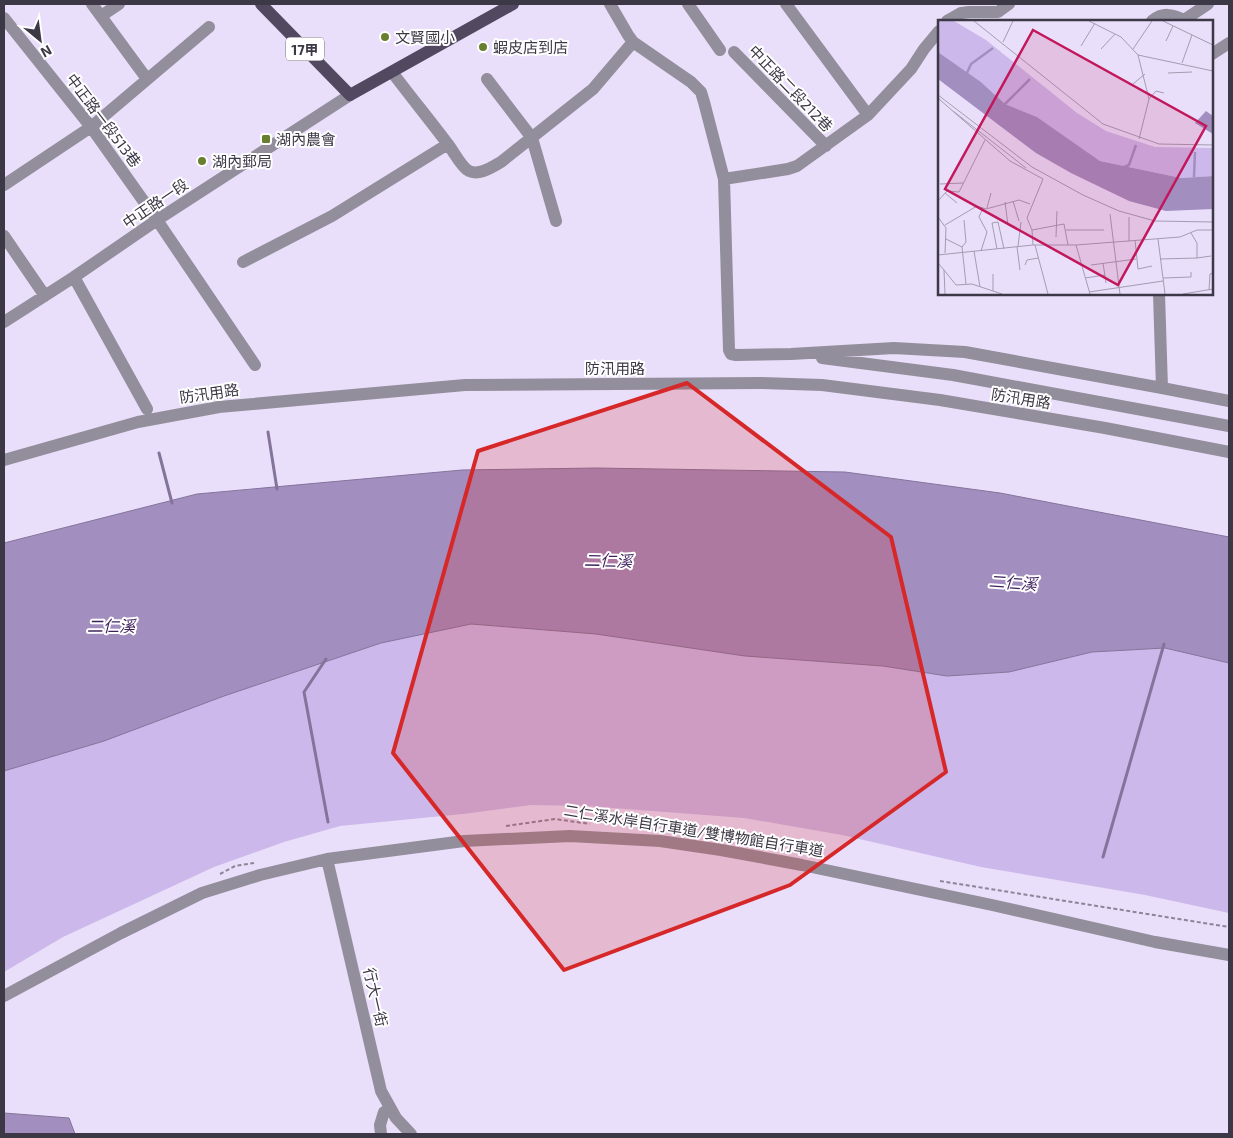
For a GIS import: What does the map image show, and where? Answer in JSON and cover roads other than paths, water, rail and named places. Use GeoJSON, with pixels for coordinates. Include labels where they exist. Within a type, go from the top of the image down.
{"type":"FeatureCollection","features":[{"type":"Feature","properties":{"kind":"main road","name":"17甲"},"geometry":{"type":"LineString","coordinates":[[261,4],[350,95]]}},
{"type":"Feature","properties":{"kind":"main road"},"geometry":{"type":"LineString","coordinates":[[350,95],[513,4]]}},
{"type":"Feature","properties":{"kind":"street"},"geometry":{"type":"LineString","coordinates":[[92,4],[147,79]]}},
{"type":"Feature","properties":{"kind":"street"},"geometry":{"type":"LineString","coordinates":[[101,16],[119,4]]}},
{"type":"Feature","properties":{"kind":"street"},"geometry":{"type":"LineString","coordinates":[[610,4],[633,42],[691,82],[701,92],[724,179],[729,350],[731,354],[791,354],[894,348],[965,352],[1229,401]]}},
{"type":"Feature","properties":{"kind":"street"},"geometry":{"type":"LineString","coordinates":[[688,4],[720,50]]}},
{"type":"Feature","properties":{"kind":"street"},"geometry":{"type":"LineString","coordinates":[[786,4],[868,115]]}},
{"type":"Feature","properties":{"kind":"street"},"geometry":{"type":"LineString","coordinates":[[949,20],[969,8],[998,12],[1009,4]]}},
{"type":"Feature","properties":{"kind":"street"},"geometry":{"type":"LineString","coordinates":[[1153,20],[1165,14],[1174,15],[1184,20],[1208,4]]}},
{"type":"Feature","properties":{"kind":"street","name":"中正路一段513巷"},"geometry":{"type":"LineString","coordinates":[[4,18],[91,127],[157,220],[255,365]]}},
{"type":"Feature","properties":{"kind":"street"},"geometry":{"type":"LineString","coordinates":[[4,184],[91,127],[209,27]]}},
{"type":"Feature","properties":{"kind":"street","name":"中正路二段212巷"},"geometry":{"type":"LineString","coordinates":[[724,179],[797,166],[868,115],[911,69],[938,32]]}},
{"type":"Feature","properties":{"kind":"street"},"geometry":{"type":"LineString","coordinates":[[392,72],[465,167],[470,171],[478,172],[501,162],[593,89],[633,42]]}},
{"type":"Feature","properties":{"kind":"street"},"geometry":{"type":"LineString","coordinates":[[1213,53],[1229,43]]}},
{"type":"Feature","properties":{"kind":"street","name":"中正路二段212巷"},"geometry":{"type":"LineString","coordinates":[[734,52],[826,146]]}},
{"type":"Feature","properties":{"kind":"street"},"geometry":{"type":"LineString","coordinates":[[487,79],[532,138],[556,221]]}},
{"type":"Feature","properties":{"kind":"street","name":"中正路一段"},"geometry":{"type":"LineString","coordinates":[[4,322],[350,95]]}},
{"type":"Feature","properties":{"kind":"street"},"geometry":{"type":"LineString","coordinates":[[243,262],[332,216],[448,144]]}},
{"type":"Feature","properties":{"kind":"street"},"geometry":{"type":"LineString","coordinates":[[4,236],[45,296]]}},
{"type":"Feature","properties":{"kind":"street"},"geometry":{"type":"LineString","coordinates":[[74,277],[148,409]]}},
{"type":"Feature","properties":{"kind":"street"},"geometry":{"type":"LineString","coordinates":[[1159,295],[1162,388]]}},
{"type":"Feature","properties":{"kind":"street"},"geometry":{"type":"LineString","coordinates":[[791,354],[953,376],[1229,426]]}},
{"type":"Feature","properties":{"kind":"street","name":"防汛用路"},"geometry":{"type":"LineString","coordinates":[[4,460],[138,422],[219,407],[464,385],[752,383],[822,385],[969,405],[1105,428],[1229,452]]}},
{"type":"Feature","properties":{"kind":"street"},"geometry":{"type":"LineString","coordinates":[[4,996],[121,933],[202,893],[260,875],[327,859],[464,841],[570,836],[660,841],[721,850],[992,905],[1156,942],[1229,955]]}},
{"type":"Feature","properties":{"kind":"street","name":"行大一街"},"geometry":{"type":"LineString","coordinates":[[327,859],[381,1091],[396,1118],[411,1134]]}},
{"type":"Feature","properties":{"kind":"street"},"geometry":{"type":"LineString","coordinates":[[381,1134],[380,1125],[384,1112],[390,1109]]}},
{"type":"Feature","properties":{"kind":"water","name":"二仁溪"},"geometry":{"type":"Polygon","coordinates":[[[596,468],[845,472],[1000,493],[1229,537],[1229,663],[1165,648],[1092,652],[1009,672],[947,676],[883,666],[745,656],[596,634],[471,624],[381,643],[224,696],[104,741],[4,771],[4,543],[197,494],[462,470],[596,468]]]}},
{"type":"Feature","properties":{"kind":"water"},"geometry":{"type":"Polygon","coordinates":[[[4,1113],[69,1118],[75,1134],[4,1134],[4,1113]]]}},
{"type":"Feature","properties":{"kind":"waterway"},"geometry":{"type":"LineString","coordinates":[[268,432],[277,489]]}},
{"type":"Feature","properties":{"kind":"waterway"},"geometry":{"type":"LineString","coordinates":[[159,453],[172,503]]}},
{"type":"Feature","properties":{"kind":"waterway"},"geometry":{"type":"LineString","coordinates":[[1103,857],[1164,644]]}},
{"type":"Feature","properties":{"kind":"waterway"},"geometry":{"type":"LineString","coordinates":[[326,659],[304,692],[328,822]]}},
{"type":"Feature","properties":{"kind":"place","name":"文賢國小"},"geometry":{"type":"Point","coordinates":[385,37]}},
{"type":"Feature","properties":{"kind":"place","name":"蝦皮店到店"},"geometry":{"type":"Point","coordinates":[483,47]}},
{"type":"Feature","properties":{"kind":"place","name":"湖內農會"},"geometry":{"type":"Point","coordinates":[266,139]}},
{"type":"Feature","properties":{"kind":"place","name":"湖內郵局"},"geometry":{"type":"Point","coordinates":[202,161]}}]}
